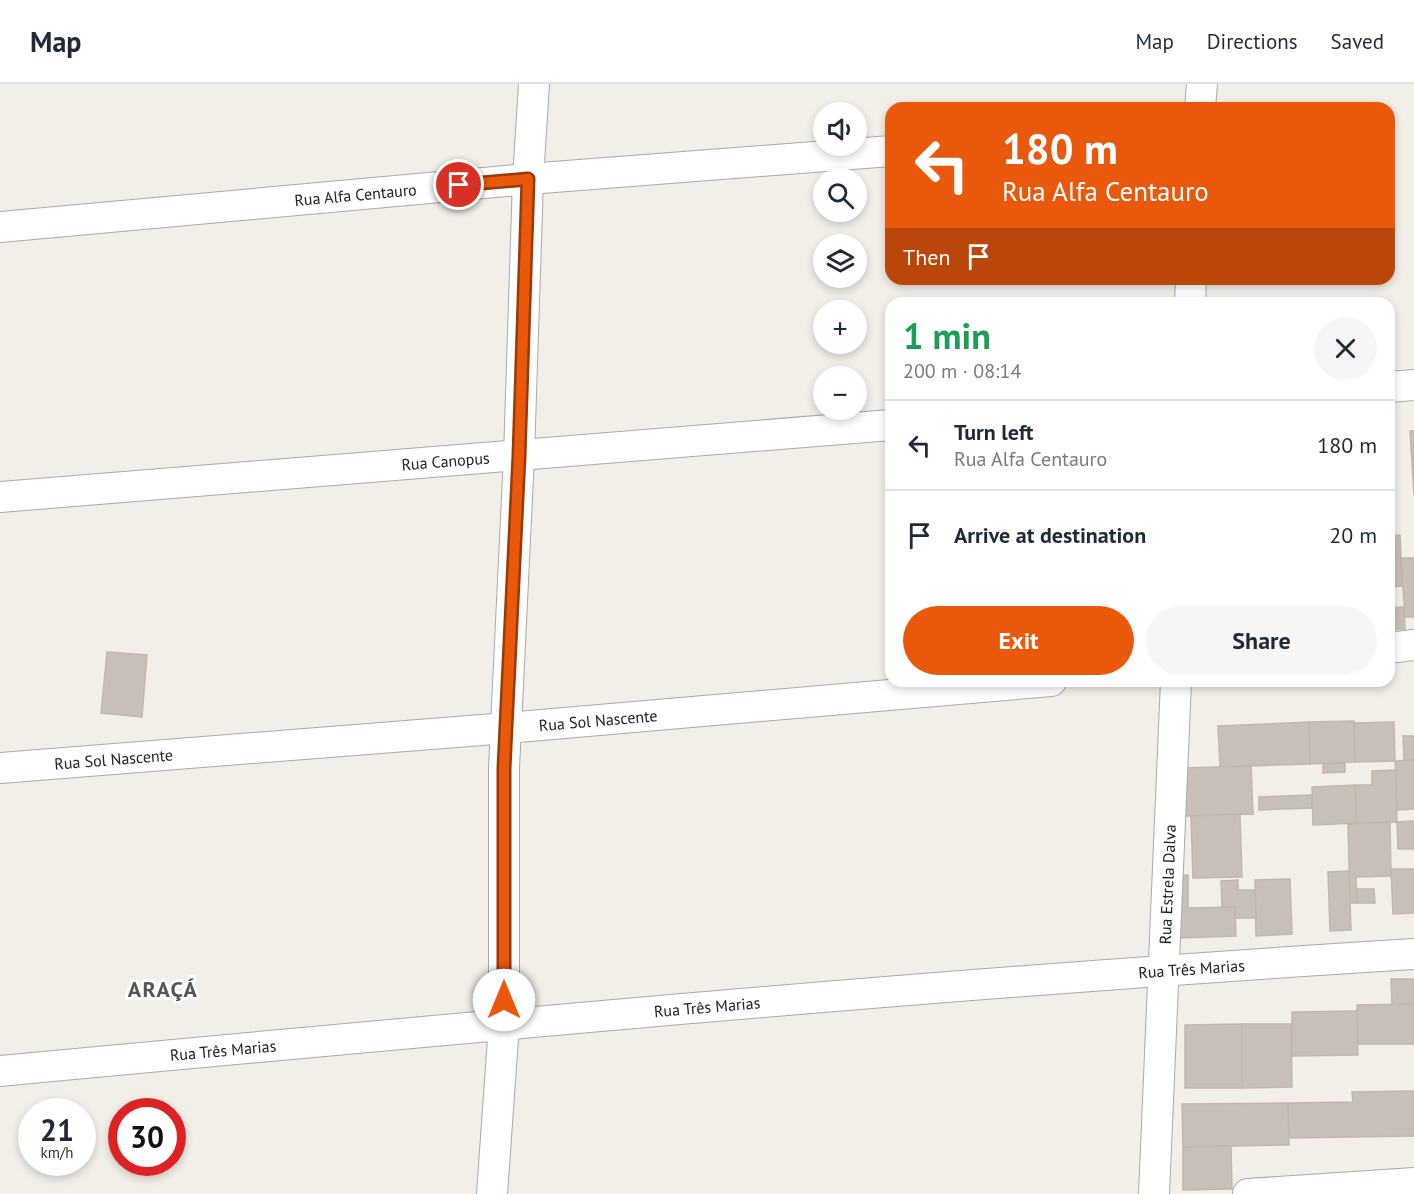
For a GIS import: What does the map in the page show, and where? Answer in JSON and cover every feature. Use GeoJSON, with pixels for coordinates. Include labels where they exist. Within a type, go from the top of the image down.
{"type":"FeatureCollection","features":[{"type":"Feature","properties":{"kind":"street"},"geometry":{"type":"LineString","coordinates":[[492,1194],[504,1024],[504,779],[519,456],[528,179],[534,84]]}},
{"type":"Feature","properties":{"kind":"street"},"geometry":{"type":"LineString","coordinates":[[1200,102],[1202,84]]}},
{"type":"Feature","properties":{"kind":"street","name":"Rua Alfa Centauro"},"geometry":{"type":"LineString","coordinates":[[0,227],[528,179],[885,151]]}},
{"type":"Feature","properties":{"kind":"street"},"geometry":{"type":"LineString","coordinates":[[1395,387],[1414,385]]}},
{"type":"Feature","properties":{"kind":"street","name":"Rua Canopus"},"geometry":{"type":"LineString","coordinates":[[0,497],[885,426]]}},
{"type":"Feature","properties":{"kind":"street"},"geometry":{"type":"LineString","coordinates":[[1395,647],[1414,645]]}},
{"type":"Feature","properties":{"kind":"street","name":"Rua Sol Nascente"},"geometry":{"type":"LineString","coordinates":[[0,768],[507,728],[982,687]]}},
{"type":"Feature","properties":{"kind":"street","name":"Rua Estrela Dalva"},"geometry":{"type":"LineString","coordinates":[[1154,1194],[1176,687]]}},
{"type":"Feature","properties":{"kind":"street","name":"Rua Três Marias"},"geometry":{"type":"LineString","coordinates":[[0,1071],[504,1024],[1163,969],[1414,954]]}},
{"type":"Feature","properties":{"kind":"street"},"geometry":{"type":"LineString","coordinates":[[1248,1194],[1414,1183]]}},
{"type":"Feature","properties":{"kind":"building"},"geometry":{"type":"Polygon","coordinates":[[[1410,431],[1414,431],[1414,495],[1410,431]]]}},
{"type":"Feature","properties":{"kind":"building"},"geometry":{"type":"Polygon","coordinates":[[[1395,535],[1400,535],[1402,586],[1395,587],[1395,535]]]}},
{"type":"Feature","properties":{"kind":"building"},"geometry":{"type":"Polygon","coordinates":[[[1401,558],[1414,558],[1414,617],[1405,617],[1401,558]]]}},
{"type":"Feature","properties":{"kind":"building"},"geometry":{"type":"Polygon","coordinates":[[[1404,607],[1405,629],[1395,629],[1395,608],[1404,607]]]}},
{"type":"Feature","properties":{"kind":"building"},"geometry":{"type":"Polygon","coordinates":[[[107,652],[147,655],[142,717],[101,713],[107,652]]]}},
{"type":"Feature","properties":{"kind":"building"},"geometry":{"type":"Polygon","coordinates":[[[1354,721],[1355,762],[1310,764],[1309,722],[1354,721]]]}},
{"type":"Feature","properties":{"kind":"building"},"geometry":{"type":"Polygon","coordinates":[[[1309,722],[1310,764],[1220,767],[1218,726],[1309,722]]]}},
{"type":"Feature","properties":{"kind":"building"},"geometry":{"type":"Polygon","coordinates":[[[1394,722],[1395,761],[1355,762],[1354,723],[1394,722]]]}},
{"type":"Feature","properties":{"kind":"building"},"geometry":{"type":"Polygon","coordinates":[[[1403,736],[1414,736],[1414,760],[1404,761],[1403,736]]]}},
{"type":"Feature","properties":{"kind":"building"},"geometry":{"type":"Polygon","coordinates":[[[1414,760],[1414,809],[1397,810],[1395,761],[1414,760]]]}},
{"type":"Feature","properties":{"kind":"building"},"geometry":{"type":"Polygon","coordinates":[[[1345,763],[1345,772],[1323,773],[1323,764],[1345,763]]]}},
{"type":"Feature","properties":{"kind":"building"},"geometry":{"type":"Polygon","coordinates":[[[1251,766],[1253,814],[1186,816],[1184,768],[1251,766]]]}},
{"type":"Feature","properties":{"kind":"building"},"geometry":{"type":"Polygon","coordinates":[[[1396,770],[1397,822],[1357,823],[1355,785],[1372,785],[1372,771],[1396,770]]]}},
{"type":"Feature","properties":{"kind":"building"},"geometry":{"type":"Polygon","coordinates":[[[1355,785],[1357,823],[1313,825],[1312,787],[1355,785]]]}},
{"type":"Feature","properties":{"kind":"building"},"geometry":{"type":"Polygon","coordinates":[[[1312,795],[1312,808],[1259,810],[1259,797],[1312,795]]]}},
{"type":"Feature","properties":{"kind":"building"},"geometry":{"type":"Polygon","coordinates":[[[1240,814],[1242,877],[1193,878],[1191,816],[1240,814]]]}},
{"type":"Feature","properties":{"kind":"building"},"geometry":{"type":"Polygon","coordinates":[[[1414,821],[1414,849],[1398,849],[1397,822],[1414,821]]]}},
{"type":"Feature","properties":{"kind":"building"},"geometry":{"type":"Polygon","coordinates":[[[1390,822],[1391,876],[1356,877],[1357,903],[1350,903],[1348,824],[1390,822]]]}},
{"type":"Feature","properties":{"kind":"building"},"geometry":{"type":"Polygon","coordinates":[[[1391,869],[1414,869],[1414,913],[1393,914],[1391,869]]]}},
{"type":"Feature","properties":{"kind":"building"},"geometry":{"type":"Polygon","coordinates":[[[1349,871],[1351,930],[1330,931],[1328,872],[1349,871]]]}},
{"type":"Feature","properties":{"kind":"building"},"geometry":{"type":"Polygon","coordinates":[[[1178,875],[1188,875],[1188,908],[1235,907],[1236,936],[1180,938],[1178,875]]]}},
{"type":"Feature","properties":{"kind":"building"},"geometry":{"type":"Polygon","coordinates":[[[1290,879],[1292,934],[1256,936],[1255,880],[1290,879]]]}},
{"type":"Feature","properties":{"kind":"building"},"geometry":{"type":"Polygon","coordinates":[[[1238,880],[1238,890],[1255,890],[1256,918],[1235,918],[1235,907],[1222,907],[1221,881],[1238,880]]]}},
{"type":"Feature","properties":{"kind":"building"},"geometry":{"type":"Polygon","coordinates":[[[1357,889],[1374,889],[1375,903],[1357,903],[1357,889]]]}},
{"type":"Feature","properties":{"kind":"building"},"geometry":{"type":"Polygon","coordinates":[[[1391,979],[1414,979],[1414,1004],[1392,1005],[1391,979]]]}},
{"type":"Feature","properties":{"kind":"building"},"geometry":{"type":"Polygon","coordinates":[[[1414,1004],[1414,1044],[1358,1044],[1357,1005],[1414,1004]]]}},
{"type":"Feature","properties":{"kind":"building"},"geometry":{"type":"Polygon","coordinates":[[[1357,1011],[1358,1055],[1292,1056],[1292,1012],[1357,1011]]]}},
{"type":"Feature","properties":{"kind":"building"},"geometry":{"type":"Polygon","coordinates":[[[1242,1024],[1291,1024],[1292,1087],[1242,1088],[1242,1024]]]}},
{"type":"Feature","properties":{"kind":"building"},"geometry":{"type":"Polygon","coordinates":[[[1242,1024],[1242,1088],[1185,1088],[1185,1025],[1242,1024]]]}},
{"type":"Feature","properties":{"kind":"building"},"geometry":{"type":"Polygon","coordinates":[[[1414,1091],[1414,1136],[1289,1138],[1288,1103],[1353,1102],[1352,1092],[1414,1091]]]}},
{"type":"Feature","properties":{"kind":"building"},"geometry":{"type":"Polygon","coordinates":[[[1288,1103],[1289,1145],[1183,1147],[1182,1104],[1288,1103]]]}},
{"type":"Feature","properties":{"kind":"building"},"geometry":{"type":"Polygon","coordinates":[[[1231,1146],[1232,1189],[1183,1190],[1183,1147],[1231,1146]]]}},
{"type":"Feature","properties":{"kind":"district","name":"ARAÇÁ"},"geometry":{"type":"Point","coordinates":[163,989]}},
{"type":"Feature","properties":{"kind":"route"},"geometry":{"type":"LineString","coordinates":[[459,185],[528,179],[519,456],[504,768],[504,1000]]}}]}
